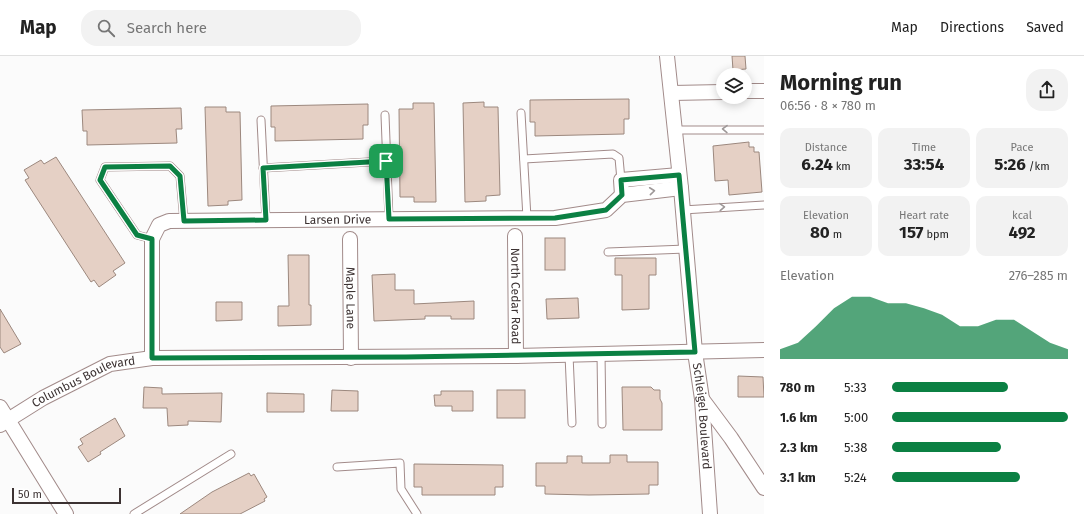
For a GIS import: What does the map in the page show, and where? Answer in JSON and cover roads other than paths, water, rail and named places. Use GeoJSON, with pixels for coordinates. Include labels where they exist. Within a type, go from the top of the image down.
{"type":"FeatureCollection","features":[{"type":"Feature","properties":{"kind":"street","name":"Schleigel Boulevard"},"geometry":{"type":"LineString","coordinates":[[667,56],[672,93],[695,352],[702,399],[710,514]]}},
{"type":"Feature","properties":{"kind":"street"},"geometry":{"type":"LineString","coordinates":[[752,91],[764,91]]}},
{"type":"Feature","properties":{"kind":"street"},"geometry":{"type":"LineString","coordinates":[[672,93],[716,92]]}},
{"type":"Feature","properties":{"kind":"street"},"geometry":{"type":"LineString","coordinates":[[621,180],[680,181],[622,195],[621,180]]}},
{"type":"Feature","properties":{"kind":"street","name":"Larsen Drive"},"geometry":{"type":"LineString","coordinates":[[152,239],[159,225],[169,222],[184,221],[555,218],[606,210],[622,195]]}},
{"type":"Feature","properties":{"kind":"street","name":"North Cedar Road"},"geometry":{"type":"LineString","coordinates":[[515,236],[516,356]]}},
{"type":"Feature","properties":{"kind":"street"},"geometry":{"type":"LineString","coordinates":[[152,239],[152,358]]}},
{"type":"Feature","properties":{"kind":"street","name":"Maple Lane"},"geometry":{"type":"LineString","coordinates":[[350,239],[351,358]]}},
{"type":"Feature","properties":{"kind":"street","name":"Columbus Boulevard"},"geometry":{"type":"LineString","coordinates":[[4,422],[43,398],[110,364],[152,358],[516,356],[764,350]]}},
{"type":"Feature","properties":{"kind":"street"},"geometry":{"type":"LineString","coordinates":[[702,399],[731,438],[764,488]]}},
{"type":"Feature","properties":{"kind":"street"},"geometry":{"type":"LineString","coordinates":[[0,407],[4,422],[66,514]]}},
{"type":"Feature","properties":{"kind":"lane"},"geometry":{"type":"LineString","coordinates":[[521,113],[527,218]]}},
{"type":"Feature","properties":{"kind":"lane"},"geometry":{"type":"LineString","coordinates":[[385,115],[389,219]]}},
{"type":"Feature","properties":{"kind":"lane"},"geometry":{"type":"LineString","coordinates":[[261,120],[266,220]]}},
{"type":"Feature","properties":{"kind":"lane"},"geometry":{"type":"LineString","coordinates":[[675,130],[764,130]]}},
{"type":"Feature","properties":{"kind":"lane"},"geometry":{"type":"LineString","coordinates":[[524,159],[613,154],[619,158],[621,180]]}},
{"type":"Feature","properties":{"kind":"lane"},"geometry":{"type":"LineString","coordinates":[[263,168],[386,161]]}},
{"type":"Feature","properties":{"kind":"lane"},"geometry":{"type":"LineString","coordinates":[[152,239],[137,235],[100,180],[105,167],[170,166],[180,176],[184,221]]}},
{"type":"Feature","properties":{"kind":"lane"},"geometry":{"type":"LineString","coordinates":[[683,210],[764,205]]}},
{"type":"Feature","properties":{"kind":"lane"},"geometry":{"type":"LineString","coordinates":[[608,252],[686,249]]}},
{"type":"Feature","properties":{"kind":"lane"},"geometry":{"type":"LineString","coordinates":[[569,354],[572,423]]}},
{"type":"Feature","properties":{"kind":"lane"},"geometry":{"type":"LineString","coordinates":[[601,354],[602,424]]}},
{"type":"Feature","properties":{"kind":"lane"},"geometry":{"type":"LineString","coordinates":[[134,514],[231,454]]}},
{"type":"Feature","properties":{"kind":"lane"},"geometry":{"type":"LineString","coordinates":[[337,467],[400,463],[401,489],[417,514]]}}]}
